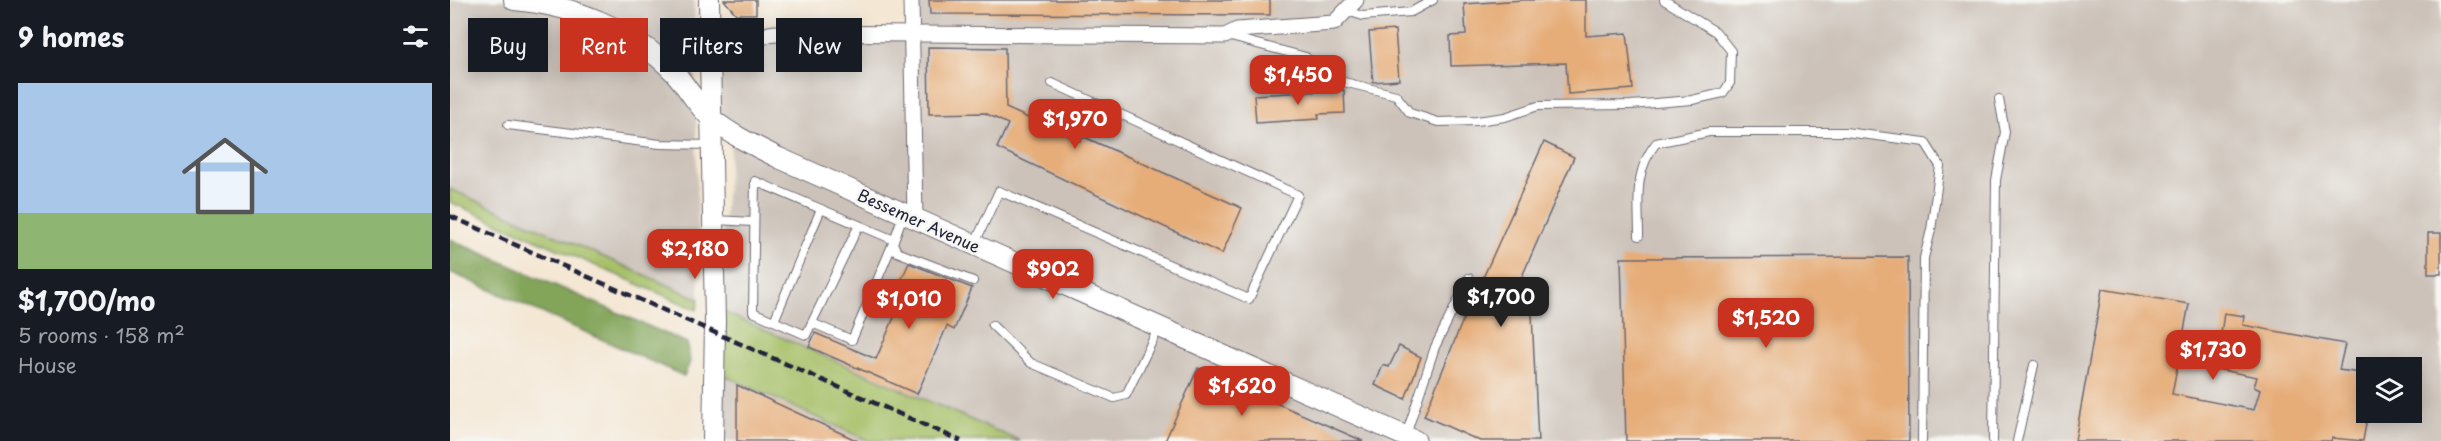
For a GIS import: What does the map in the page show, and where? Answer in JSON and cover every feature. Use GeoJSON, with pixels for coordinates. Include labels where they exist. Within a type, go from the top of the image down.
{"type":"FeatureCollection","features":[{"type":"Feature","properties":{"kind":"street","name":"Bessemer Avenue"},"geometry":{"type":"LineString","coordinates":[[514,0],[568,9],[628,34],[659,57],[685,84],[711,118],[779,158],[1411,439]]}},
{"type":"Feature","properties":{"kind":"street"},"geometry":{"type":"LineString","coordinates":[[709,0],[709,18]]}},
{"type":"Feature","properties":{"kind":"street"},"geometry":{"type":"LineString","coordinates":[[910,216],[911,0]]}},
{"type":"Feature","properties":{"kind":"street"},"geometry":{"type":"LineString","coordinates":[[764,37],[769,33],[1231,33],[1334,22],[1351,5]]}},
{"type":"Feature","properties":{"kind":"street"},"geometry":{"type":"LineString","coordinates":[[710,72],[715,323],[713,441]]}},
{"type":"Feature","properties":{"kind":"lane"},"geometry":{"type":"LineString","coordinates":[[1351,5],[1363,16],[1411,12],[1433,0]]}},
{"type":"Feature","properties":{"kind":"lane"},"geometry":{"type":"LineString","coordinates":[[1231,33],[1306,57],[1324,77],[1396,95],[1410,113],[1438,122],[1477,121],[1505,117],[1538,106],[1631,105],[1692,100],[1723,93],[1730,83],[1731,51],[1716,32],[1664,0]]}},
{"type":"Feature","properties":{"kind":"lane"},"geometry":{"type":"LineString","coordinates":[[974,245],[999,191],[1250,299],[1298,195],[1052,83]]}},
{"type":"Feature","properties":{"kind":"lane"},"geometry":{"type":"LineString","coordinates":[[1993,441],[1996,180],[2005,132],[1999,99]]}},
{"type":"Feature","properties":{"kind":"lane"},"geometry":{"type":"LineString","coordinates":[[508,125],[660,144],[711,145]]}},
{"type":"Feature","properties":{"kind":"lane"},"geometry":{"type":"LineString","coordinates":[[1639,236],[1640,171],[1645,157],[1656,143],[1709,132],[1845,132],[1925,142],[1940,166],[1931,230],[1924,258],[1922,441]]}},
{"type":"Feature","properties":{"kind":"lane"},"geometry":{"type":"LineString","coordinates":[[859,225],[806,334],[753,312],[754,181],[859,225],[893,242],[897,252],[973,281]]}},
{"type":"Feature","properties":{"kind":"lane"},"geometry":{"type":"LineString","coordinates":[[774,321],[821,210]]}},
{"type":"Feature","properties":{"kind":"lane"},"geometry":{"type":"LineString","coordinates":[[812,322],[852,340],[893,242],[910,216]]}},
{"type":"Feature","properties":{"kind":"lane"},"geometry":{"type":"LineString","coordinates":[[713,220],[754,222]]}},
{"type":"Feature","properties":{"kind":"lane"},"geometry":{"type":"LineString","coordinates":[[1411,439],[1435,347],[1469,278]]}},
{"type":"Feature","properties":{"kind":"lane"},"geometry":{"type":"LineString","coordinates":[[992,325],[1031,363],[1114,398],[1126,395],[1159,327]]}},
{"type":"Feature","properties":{"kind":"lane"},"geometry":{"type":"LineString","coordinates":[[2017,441],[2034,364]]}},
{"type":"Feature","properties":{"kind":"lane"},"geometry":{"type":"LineString","coordinates":[[1262,396],[1271,376]]}},
{"type":"Feature","properties":{"kind":"shaded area"},"geometry":{"type":"Polygon","coordinates":[[[450,0],[694,0],[694,18],[660,18],[660,72],[695,72],[699,299],[450,190],[450,0]]]}},
{"type":"Feature","properties":{"kind":"shaded area"},"geometry":{"type":"Polygon","coordinates":[[[911,0],[2441,0],[2441,441],[713,441],[714,333],[732,132],[711,118],[710,72],[764,72],[764,38],[776,37],[776,72],[862,72],[862,35],[911,33],[911,0]]]}},
{"type":"Feature","properties":{"kind":"green space"},"geometry":{"type":"Polygon","coordinates":[[[450,189],[699,299],[697,310],[450,202],[450,189]]]}},
{"type":"Feature","properties":{"kind":"green space"},"geometry":{"type":"Polygon","coordinates":[[[450,239],[687,343],[690,362],[684,376],[450,272],[450,239]]]}},
{"type":"Feature","properties":{"kind":"green space"},"geometry":{"type":"Polygon","coordinates":[[[714,308],[1020,441],[869,441],[714,371],[714,308]]]}},
{"type":"Feature","properties":{"kind":"building"},"geometry":{"type":"Polygon","coordinates":[[[724,0],[756,0],[756,14],[736,14],[724,0]]]}},
{"type":"Feature","properties":{"kind":"building"},"geometry":{"type":"Polygon","coordinates":[[[929,0],[1270,0],[1270,15],[930,14],[929,0]]]}},
{"type":"Feature","properties":{"kind":"building"},"geometry":{"type":"Polygon","coordinates":[[[1523,0],[1586,0],[1586,36],[1627,33],[1633,89],[1568,94],[1566,63],[1451,66],[1450,36],[1466,35],[1464,4],[1523,0]]]}},
{"type":"Feature","properties":{"kind":"building"},"geometry":{"type":"Polygon","coordinates":[[[1395,30],[1399,80],[1373,82],[1369,32],[1395,30]]]}},
{"type":"Feature","properties":{"kind":"building"},"geometry":{"type":"Polygon","coordinates":[[[928,47],[1005,48],[1006,108],[1080,141],[1084,137],[1242,208],[1222,254],[997,148],[1008,124],[985,113],[929,114],[928,47]]]}},
{"type":"Feature","properties":{"kind":"building"},"geometry":{"type":"Polygon","coordinates":[[[1344,90],[1345,113],[1318,114],[1319,119],[1256,123],[1254,95],[1344,90]]]}},
{"type":"Feature","properties":{"kind":"building"},"geometry":{"type":"Polygon","coordinates":[[[1544,142],[1574,157],[1510,304],[1532,314],[1538,441],[1480,441],[1424,416],[1476,288],[1478,289],[1544,142]]]}},
{"type":"Feature","properties":{"kind":"building"},"geometry":{"type":"Polygon","coordinates":[[[2428,233],[2441,233],[2441,274],[2428,274],[2428,233]]]}},
{"type":"Feature","properties":{"kind":"building"},"geometry":{"type":"Polygon","coordinates":[[[1908,257],[1909,441],[1626,441],[1621,258],[1908,257]]]}},
{"type":"Feature","properties":{"kind":"building"},"geometry":{"type":"Polygon","coordinates":[[[909,263],[972,288],[954,330],[947,326],[917,394],[809,347],[815,333],[876,359],[899,306],[891,303],[909,263]]]}},
{"type":"Feature","properties":{"kind":"building"},"geometry":{"type":"Polygon","coordinates":[[[2102,289],[2189,304],[2172,394],[2254,410],[2260,390],[2254,387],[2257,377],[2216,369],[2224,313],[2244,316],[2243,325],[2345,344],[2339,370],[2356,372],[2356,423],[2366,423],[2363,441],[2332,438],[2331,441],[2075,441],[2102,289]]]}},
{"type":"Feature","properties":{"kind":"building"},"geometry":{"type":"Polygon","coordinates":[[[1399,346],[1421,357],[1405,399],[1375,385],[1383,365],[1389,367],[1399,346]]]}},
{"type":"Feature","properties":{"kind":"building"},"geometry":{"type":"Polygon","coordinates":[[[1198,368],[1256,394],[1260,402],[1267,399],[1363,441],[1165,441],[1198,368]]]}},
{"type":"Feature","properties":{"kind":"building"},"geometry":{"type":"Polygon","coordinates":[[[737,385],[858,441],[737,441],[737,385]]]}},
{"type":"Feature","properties":{"kind":"railway"},"geometry":{"type":"LineString","coordinates":[[450,216],[961,441]]}}]}
